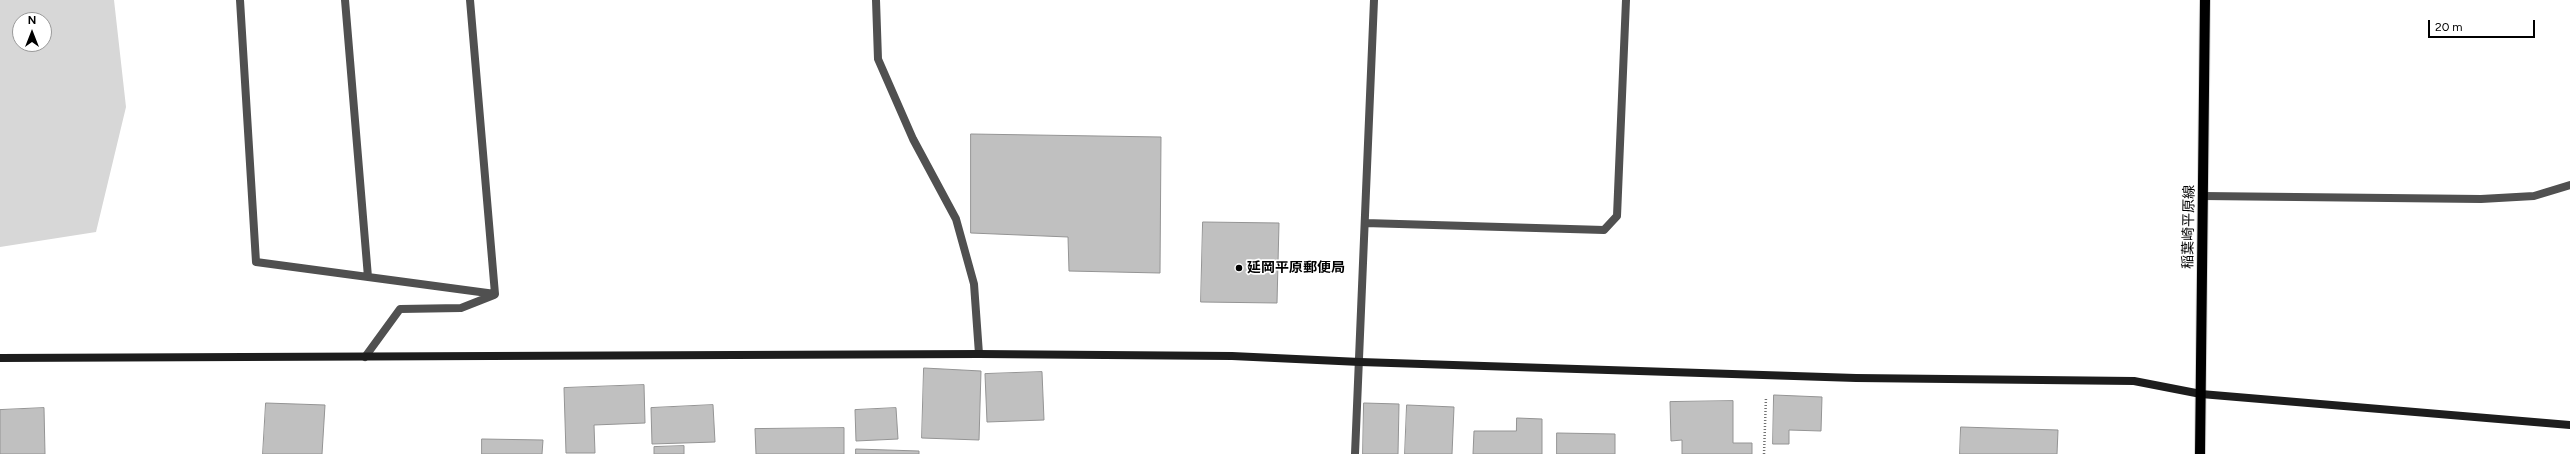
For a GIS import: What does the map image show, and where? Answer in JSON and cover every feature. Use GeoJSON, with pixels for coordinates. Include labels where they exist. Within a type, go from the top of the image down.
{"type":"FeatureCollection","features":[{"type":"Feature","properties":{"kind":"main road","name":"稲葉崎平原線"},"geometry":{"type":"LineString","coordinates":[[2200,454],[2205,0]]}},
{"type":"Feature","properties":{"kind":"street"},"geometry":{"type":"LineString","coordinates":[[240,0],[256,262],[495,294]]}},
{"type":"Feature","properties":{"kind":"street"},"geometry":{"type":"LineString","coordinates":[[344,0],[368,277]]}},
{"type":"Feature","properties":{"kind":"street"},"geometry":{"type":"LineString","coordinates":[[470,0],[495,294]]}},
{"type":"Feature","properties":{"kind":"street"},"geometry":{"type":"LineString","coordinates":[[876,0],[878,59],[913,138],[956,219],[974,284],[979,354]]}},
{"type":"Feature","properties":{"kind":"street"},"geometry":{"type":"LineString","coordinates":[[1355,454],[1374,0]]}},
{"type":"Feature","properties":{"kind":"street"},"geometry":{"type":"LineString","coordinates":[[1365,223],[1604,230],[1617,216],[1626,0]]}},
{"type":"Feature","properties":{"kind":"street"},"geometry":{"type":"LineString","coordinates":[[2203,196],[2481,199],[2534,196],[2570,185]]}},
{"type":"Feature","properties":{"kind":"street"},"geometry":{"type":"LineString","coordinates":[[365,357],[400,309],[461,308],[495,294]]}},
{"type":"Feature","properties":{"kind":"street"},"geometry":{"type":"LineString","coordinates":[[0,358],[979,354],[1232,356],[1360,362],[1767,375],[2134,381],[2201,394],[2570,426]]}},
{"type":"Feature","properties":{"kind":"path"},"geometry":{"type":"LineString","coordinates":[[1764,454],[1767,375]]}},
{"type":"Feature","properties":{"kind":"shaded area"},"geometry":{"type":"Polygon","coordinates":[[[0,0],[114,0],[126,107],[96,232],[0,247],[0,0]]]}},
{"type":"Feature","properties":{"kind":"building"},"geometry":{"type":"Polygon","coordinates":[[[971,134],[1161,137],[1160,273],[1069,271],[1068,237],[971,233],[971,134]]]}},
{"type":"Feature","properties":{"kind":"building"},"geometry":{"type":"Polygon","coordinates":[[[1203,222],[1279,223],[1277,303],[1201,302],[1203,222]]]}},
{"type":"Feature","properties":{"kind":"building"},"geometry":{"type":"Polygon","coordinates":[[[924,368],[981,371],[979,440],[922,438],[924,368]]]}},
{"type":"Feature","properties":{"kind":"building"},"geometry":{"type":"Polygon","coordinates":[[[1042,372],[1044,420],[987,422],[985,374],[1042,372]]]}},
{"type":"Feature","properties":{"kind":"building"},"geometry":{"type":"Polygon","coordinates":[[[644,385],[645,423],[594,425],[595,453],[566,453],[564,388],[644,385]]]}},
{"type":"Feature","properties":{"kind":"building"},"geometry":{"type":"Polygon","coordinates":[[[1774,395],[1822,397],[1821,431],[1789,430],[1789,444],[1773,444],[1774,395]]]}},
{"type":"Feature","properties":{"kind":"building"},"geometry":{"type":"Polygon","coordinates":[[[1733,401],[1733,443],[1752,443],[1752,454],[1682,454],[1682,440],[1671,441],[1670,402],[1733,401]]]}},
{"type":"Feature","properties":{"kind":"building"},"geometry":{"type":"Polygon","coordinates":[[[266,403],[325,405],[322,454],[263,454],[266,403]]]}},
{"type":"Feature","properties":{"kind":"building"},"geometry":{"type":"Polygon","coordinates":[[[1364,403],[1399,404],[1398,454],[1363,454],[1364,403]]]}},
{"type":"Feature","properties":{"kind":"building"},"geometry":{"type":"Polygon","coordinates":[[[713,405],[715,442],[652,444],[651,408],[713,405]]]}},
{"type":"Feature","properties":{"kind":"building"},"geometry":{"type":"Polygon","coordinates":[[[1407,405],[1454,407],[1452,454],[1405,454],[1407,405]]]}},
{"type":"Feature","properties":{"kind":"building"},"geometry":{"type":"Polygon","coordinates":[[[44,408],[45,454],[0,454],[0,410],[44,408]]]}},
{"type":"Feature","properties":{"kind":"building"},"geometry":{"type":"Polygon","coordinates":[[[896,408],[898,439],[856,441],[855,410],[896,408]]]}},
{"type":"Feature","properties":{"kind":"building"},"geometry":{"type":"Polygon","coordinates":[[[1517,418],[1542,419],[1542,454],[1473,454],[1474,431],[1516,431],[1517,418]]]}},
{"type":"Feature","properties":{"kind":"building"},"geometry":{"type":"Polygon","coordinates":[[[1961,427],[2058,430],[2057,454],[1960,454],[1961,427]]]}},
{"type":"Feature","properties":{"kind":"building"},"geometry":{"type":"Polygon","coordinates":[[[844,428],[844,454],[756,454],[755,429],[844,428]]]}},
{"type":"Feature","properties":{"kind":"building"},"geometry":{"type":"Polygon","coordinates":[[[1557,433],[1615,434],[1615,454],[1557,454],[1557,433]]]}},
{"type":"Feature","properties":{"kind":"building"},"geometry":{"type":"Polygon","coordinates":[[[482,439],[543,440],[542,454],[482,454],[482,439]]]}},
{"type":"Feature","properties":{"kind":"building"},"geometry":{"type":"Polygon","coordinates":[[[684,446],[684,454],[654,454],[654,447],[684,446]]]}},
{"type":"Feature","properties":{"kind":"building"},"geometry":{"type":"Polygon","coordinates":[[[856,449],[919,451],[919,454],[856,454],[856,449]]]}},
{"type":"Feature","properties":{"kind":"place","name":"延岡平原郵便局"},"geometry":{"type":"Point","coordinates":[1239,268]}}]}
